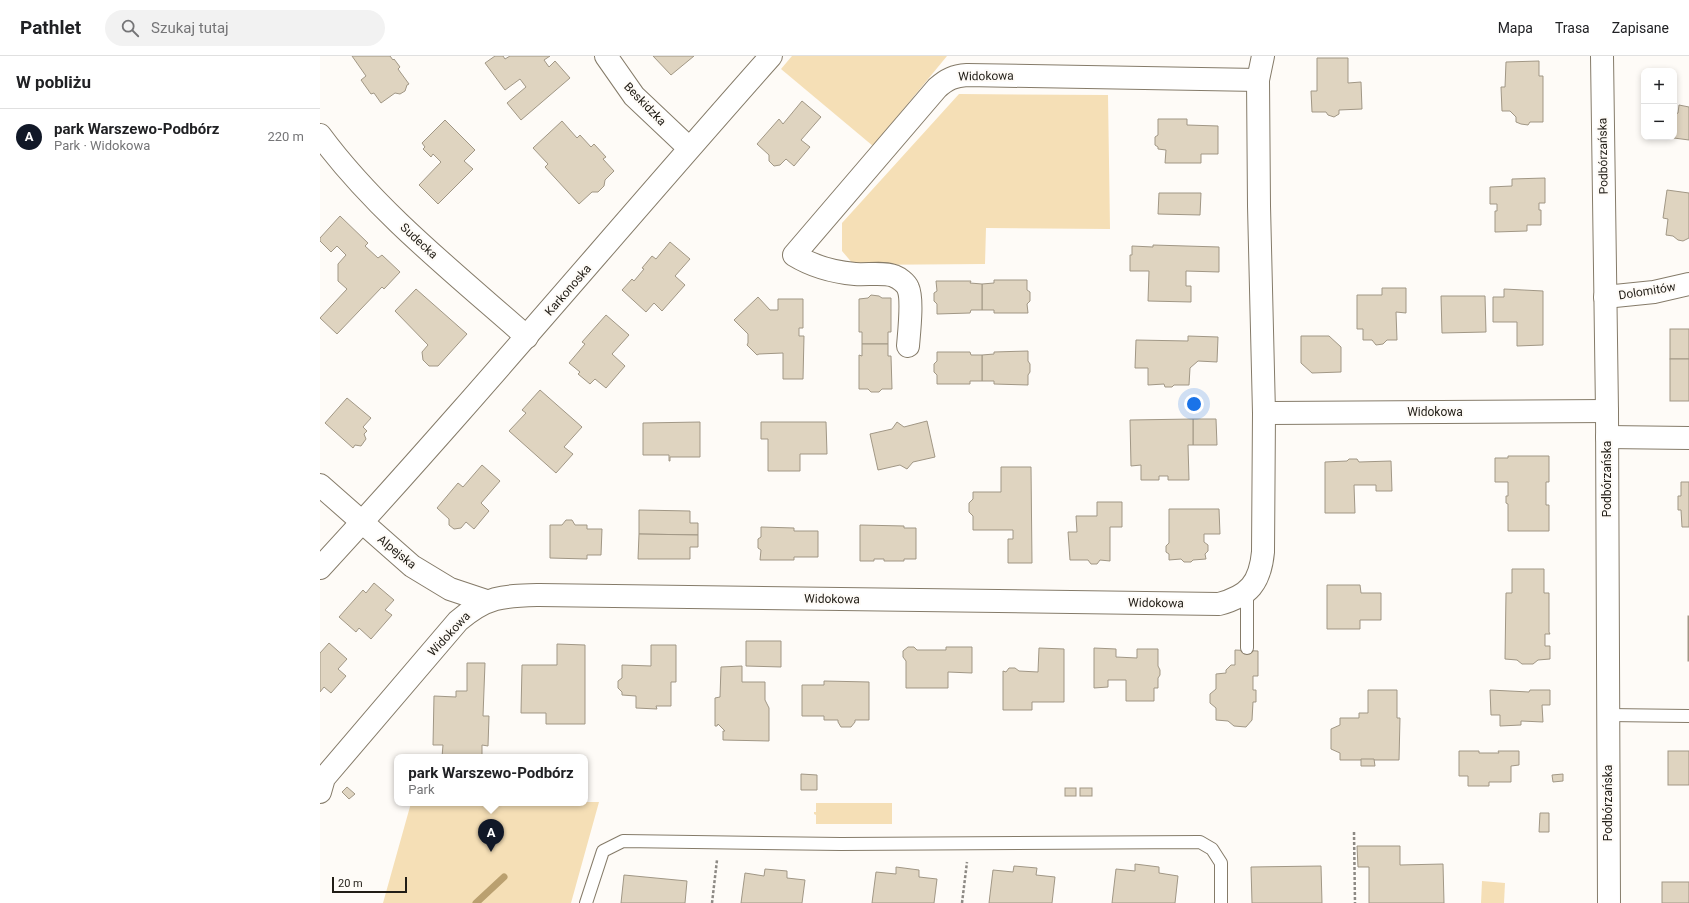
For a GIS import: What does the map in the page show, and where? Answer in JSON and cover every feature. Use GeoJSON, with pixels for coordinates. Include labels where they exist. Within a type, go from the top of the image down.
{"type":"FeatureCollection","features":[{"type":"Feature","properties":{"kind":"street","name":"Beskidzka"},"geometry":{"type":"LineString","coordinates":[[606,56],[634,96],[689,148]]}},
{"type":"Feature","properties":{"kind":"street","name":"Karkonoska"},"geometry":{"type":"LineString","coordinates":[[320,568],[527,337],[770,56]]}},
{"type":"Feature","properties":{"kind":"street","name":"Widokowa"},"geometry":{"type":"LineString","coordinates":[[320,792],[324,778],[458,621],[472,608],[486,601],[513,596],[539,595],[1219,604],[1235,600],[1247,592],[1258,578],[1262,566],[1263,552],[1264,413],[1259,214],[1258,80],[1263,56]]}},
{"type":"Feature","properties":{"kind":"street","name":"Podbórzańska"},"geometry":{"type":"LineString","coordinates":[[1602,56],[1607,411],[1609,903]]}},
{"type":"Feature","properties":{"kind":"street","name":"Widokowa"},"geometry":{"type":"LineString","coordinates":[[908,346],[910,297],[908,288],[902,280],[893,276],[836,272],[804,261],[794,255],[937,88],[946,80],[955,76],[983,75],[1258,80]]}},
{"type":"Feature","properties":{"kind":"street","name":"Sudecka"},"geometry":{"type":"LineString","coordinates":[[320,136],[352,175],[423,245],[527,337]]}},
{"type":"Feature","properties":{"kind":"street","name":"Dolomitów"},"geometry":{"type":"LineString","coordinates":[[1605,297],[1654,292],[1689,284]]}},
{"type":"Feature","properties":{"kind":"street","name":"Widokowa"},"geometry":{"type":"LineString","coordinates":[[1264,413],[1607,411]]}},
{"type":"Feature","properties":{"kind":"street"},"geometry":{"type":"LineString","coordinates":[[1607,437],[1689,438]]}},
{"type":"Feature","properties":{"kind":"street","name":"Alpejska"},"geometry":{"type":"LineString","coordinates":[[320,485],[412,566],[450,589],[486,601]]}},
{"type":"Feature","properties":{"kind":"lane"},"geometry":{"type":"LineString","coordinates":[[1247,592],[1247,648]]}},
{"type":"Feature","properties":{"kind":"lane"},"geometry":{"type":"LineString","coordinates":[[1608,715],[1689,716]]}},
{"type":"Feature","properties":{"kind":"lane"},"geometry":{"type":"LineString","coordinates":[[586,903],[603,851],[623,841],[969,843],[1200,842],[1212,849],[1221,863],[1221,903]]}},
{"type":"Feature","properties":{"kind":"path"},"geometry":{"type":"LineString","coordinates":[[1354,832],[1355,903]]}},
{"type":"Feature","properties":{"kind":"path"},"geometry":{"type":"LineString","coordinates":[[712,903],[719,842]]}},
{"type":"Feature","properties":{"kind":"path"},"geometry":{"type":"LineString","coordinates":[[962,903],[969,843]]}},
{"type":"Feature","properties":{"kind":"shaded area"},"geometry":{"type":"Polygon","coordinates":[[[792,56],[947,56],[873,146],[781,69],[792,56]]]}},
{"type":"Feature","properties":{"kind":"shaded area"},"geometry":{"type":"Polygon","coordinates":[[[959,94],[1108,95],[1110,229],[986,228],[985,264],[854,265],[842,251],[842,223],[959,94]]]}},
{"type":"Feature","properties":{"kind":"shaded area"},"geometry":{"type":"Polygon","coordinates":[[[588,802],[599,802],[571,903],[383,903],[410,806],[588,806],[588,802]]]}},
{"type":"Feature","properties":{"kind":"shaded area"},"geometry":{"type":"Polygon","coordinates":[[[816,803],[892,803],[892,824],[816,824],[816,815],[814,812],[816,812],[816,803]]]}},
{"type":"Feature","properties":{"kind":"shaded area"},"geometry":{"type":"Polygon","coordinates":[[[1482,881],[1505,883],[1504,903],[1481,903],[1482,881]]]}},
{"type":"Feature","properties":{"kind":"building"},"geometry":{"type":"Polygon","coordinates":[[[352,56],[390,56],[400,67],[398,69],[409,84],[407,85],[405,91],[400,94],[395,93],[381,103],[374,93],[371,94],[361,80],[366,76],[352,56]]]}},
{"type":"Feature","properties":{"kind":"building"},"geometry":{"type":"Polygon","coordinates":[[[495,56],[503,56],[505,59],[510,56],[550,56],[544,60],[549,67],[555,61],[570,78],[521,120],[507,103],[526,87],[520,79],[505,90],[485,63],[495,56]]]}},
{"type":"Feature","properties":{"kind":"building"},"geometry":{"type":"Polygon","coordinates":[[[653,56],[694,56],[671,75],[653,56]]]}},
{"type":"Feature","properties":{"kind":"building"},"geometry":{"type":"Polygon","coordinates":[[[1317,58],[1348,58],[1348,83],[1361,82],[1362,109],[1339,110],[1339,114],[1334,117],[1328,115],[1326,112],[1312,112],[1311,91],[1317,91],[1317,58]]]}},
{"type":"Feature","properties":{"kind":"building"},"geometry":{"type":"Polygon","coordinates":[[[1539,61],[1539,76],[1543,76],[1543,122],[1530,122],[1528,125],[1521,124],[1516,122],[1516,117],[1510,111],[1502,111],[1501,87],[1505,87],[1506,62],[1539,61]]]}},
{"type":"Feature","properties":{"kind":"building"},"geometry":{"type":"Polygon","coordinates":[[[802,101],[821,117],[801,140],[810,147],[794,166],[786,159],[780,165],[774,166],[769,161],[769,155],[757,144],[779,119],[783,124],[802,101]]]}},
{"type":"Feature","properties":{"kind":"building"},"geometry":{"type":"Polygon","coordinates":[[[1679,105],[1689,107],[1689,140],[1677,138],[1679,105]]]}},
{"type":"Feature","properties":{"kind":"building"},"geometry":{"type":"Polygon","coordinates":[[[1158,119],[1187,119],[1187,125],[1218,126],[1218,154],[1201,154],[1201,163],[1165,163],[1166,150],[1158,149],[1155,145],[1155,137],[1158,135],[1158,119]]]}},
{"type":"Feature","properties":{"kind":"building"},"geometry":{"type":"Polygon","coordinates":[[[445,120],[475,150],[464,161],[473,169],[438,204],[419,185],[441,162],[433,154],[431,157],[423,149],[425,147],[422,143],[445,120]]]}},
{"type":"Feature","properties":{"kind":"building"},"geometry":{"type":"Polygon","coordinates":[[[562,121],[577,138],[580,135],[591,147],[594,144],[606,157],[603,159],[614,171],[605,180],[604,186],[598,192],[592,192],[579,204],[545,167],[548,164],[533,148],[562,121]]]}},
{"type":"Feature","properties":{"kind":"building"},"geometry":{"type":"Polygon","coordinates":[[[1545,178],[1545,203],[1539,203],[1539,210],[1541,210],[1541,225],[1527,225],[1527,231],[1495,232],[1495,211],[1497,211],[1497,204],[1490,204],[1490,187],[1512,186],[1512,179],[1545,178]]]}},
{"type":"Feature","properties":{"kind":"building"},"geometry":{"type":"Polygon","coordinates":[[[1667,190],[1689,193],[1689,238],[1683,241],[1678,240],[1673,236],[1666,235],[1668,219],[1663,218],[1667,190]]]}},
{"type":"Feature","properties":{"kind":"building"},"geometry":{"type":"Polygon","coordinates":[[[1159,193],[1201,193],[1200,215],[1158,214],[1159,193]]]}},
{"type":"Feature","properties":{"kind":"building"},"geometry":{"type":"Polygon","coordinates":[[[340,216],[368,243],[365,246],[378,258],[382,255],[400,272],[384,289],[382,287],[337,334],[320,318],[347,289],[338,281],[338,264],[346,255],[337,246],[331,252],[320,241],[320,238],[340,216]]]}},
{"type":"Feature","properties":{"kind":"building"},"geometry":{"type":"Polygon","coordinates":[[[670,242],[690,259],[675,276],[685,285],[662,311],[654,303],[646,312],[622,290],[632,279],[634,281],[652,256],[656,259],[670,242]]]}},
{"type":"Feature","properties":{"kind":"building"},"geometry":{"type":"Polygon","coordinates":[[[1153,245],[1219,247],[1219,272],[1186,271],[1186,286],[1191,286],[1191,302],[1148,301],[1149,271],[1130,271],[1130,255],[1132,255],[1132,246],[1153,247],[1153,245]]]}},
{"type":"Feature","properties":{"kind":"building"},"geometry":{"type":"Polygon","coordinates":[[[994,280],[1027,280],[1027,290],[1030,292],[1030,301],[1027,304],[1028,313],[994,313],[994,310],[982,310],[982,284],[994,283],[994,280]]]}},
{"type":"Feature","properties":{"kind":"building"},"geometry":{"type":"Polygon","coordinates":[[[936,281],[971,281],[970,283],[982,284],[982,310],[971,310],[970,313],[937,314],[937,304],[934,301],[934,293],[937,291],[936,281]]]}},
{"type":"Feature","properties":{"kind":"building"},"geometry":{"type":"Polygon","coordinates":[[[1382,288],[1406,288],[1406,313],[1396,312],[1397,340],[1387,340],[1383,344],[1376,345],[1372,340],[1363,340],[1363,329],[1357,329],[1357,295],[1382,295],[1382,288]]]}},
{"type":"Feature","properties":{"kind":"building"},"geometry":{"type":"Polygon","coordinates":[[[416,289],[467,334],[438,366],[429,366],[423,360],[422,352],[428,345],[395,311],[416,289]]]}},
{"type":"Feature","properties":{"kind":"building"},"geometry":{"type":"Polygon","coordinates":[[[1504,289],[1543,291],[1543,345],[1517,346],[1517,322],[1493,322],[1493,297],[1504,297],[1504,289]]]}},
{"type":"Feature","properties":{"kind":"building"},"geometry":{"type":"Polygon","coordinates":[[[871,295],[882,298],[891,298],[891,332],[888,332],[888,344],[862,344],[862,332],[859,332],[859,299],[868,298],[871,295]]]}},
{"type":"Feature","properties":{"kind":"building"},"geometry":{"type":"Polygon","coordinates":[[[1441,296],[1485,296],[1486,332],[1442,333],[1441,296]]]}},
{"type":"Feature","properties":{"kind":"building"},"geometry":{"type":"Polygon","coordinates":[[[758,297],[770,310],[778,310],[778,299],[803,299],[803,328],[799,328],[799,336],[804,336],[803,379],[783,379],[783,353],[757,355],[747,345],[748,334],[734,320],[758,297]]]}},
{"type":"Feature","properties":{"kind":"building"},"geometry":{"type":"Polygon","coordinates":[[[606,315],[629,335],[612,354],[625,366],[606,388],[595,379],[590,384],[578,374],[580,372],[569,363],[585,344],[582,342],[606,315]]]}},
{"type":"Feature","properties":{"kind":"building"},"geometry":{"type":"Polygon","coordinates":[[[1670,329],[1689,329],[1689,359],[1670,359],[1670,329]]]}},
{"type":"Feature","properties":{"kind":"building"},"geometry":{"type":"Polygon","coordinates":[[[1188,336],[1218,337],[1217,362],[1198,361],[1190,368],[1189,385],[1174,385],[1172,387],[1165,387],[1164,384],[1148,385],[1148,368],[1135,368],[1136,340],[1188,341],[1188,336]]]}},
{"type":"Feature","properties":{"kind":"building"},"geometry":{"type":"Polygon","coordinates":[[[1301,336],[1329,336],[1341,347],[1341,372],[1312,373],[1301,363],[1301,336]]]}},
{"type":"Feature","properties":{"kind":"building"},"geometry":{"type":"Polygon","coordinates":[[[862,344],[888,344],[888,356],[891,356],[892,389],[882,389],[879,392],[871,392],[868,389],[859,389],[859,355],[862,356],[862,344]]]}},
{"type":"Feature","properties":{"kind":"building"},"geometry":{"type":"Polygon","coordinates":[[[1028,351],[1030,372],[1028,375],[1028,385],[994,384],[994,381],[982,381],[982,355],[994,354],[994,352],[1028,351]]]}},
{"type":"Feature","properties":{"kind":"building"},"geometry":{"type":"Polygon","coordinates":[[[937,352],[970,352],[971,355],[982,355],[982,381],[970,381],[970,384],[937,384],[937,375],[934,372],[934,364],[937,361],[937,352]]]}},
{"type":"Feature","properties":{"kind":"building"},"geometry":{"type":"Polygon","coordinates":[[[1670,359],[1689,359],[1689,401],[1670,401],[1670,359]]]}},
{"type":"Feature","properties":{"kind":"building"},"geometry":{"type":"Polygon","coordinates":[[[540,390],[582,427],[564,447],[573,454],[556,473],[509,431],[526,413],[522,410],[540,390]]]}},
{"type":"Feature","properties":{"kind":"building"},"geometry":{"type":"Polygon","coordinates":[[[347,398],[371,418],[363,427],[367,431],[364,434],[366,439],[361,446],[355,445],[353,448],[325,423],[347,398]]]}},
{"type":"Feature","properties":{"kind":"building"},"geometry":{"type":"Polygon","coordinates":[[[1193,419],[1216,419],[1217,445],[1193,445],[1193,419]]]}},
{"type":"Feature","properties":{"kind":"building"},"geometry":{"type":"Polygon","coordinates":[[[1193,419],[1193,445],[1188,445],[1189,480],[1168,480],[1168,476],[1159,476],[1159,480],[1141,480],[1141,465],[1131,466],[1130,420],[1193,419]]]}},
{"type":"Feature","properties":{"kind":"building"},"geometry":{"type":"Polygon","coordinates":[[[927,421],[935,457],[913,462],[907,469],[900,465],[878,470],[870,434],[892,429],[897,422],[904,427],[927,421]]]}},
{"type":"Feature","properties":{"kind":"building"},"geometry":{"type":"Polygon","coordinates":[[[700,422],[700,457],[670,457],[669,461],[669,455],[643,455],[643,423],[700,422]]]}},
{"type":"Feature","properties":{"kind":"building"},"geometry":{"type":"Polygon","coordinates":[[[761,422],[826,422],[827,454],[800,454],[800,471],[768,471],[768,439],[761,439],[761,422]]]}},
{"type":"Feature","properties":{"kind":"building"},"geometry":{"type":"Polygon","coordinates":[[[1508,456],[1549,456],[1549,482],[1546,482],[1546,505],[1549,505],[1549,531],[1508,531],[1508,504],[1506,503],[1506,496],[1508,496],[1508,482],[1495,482],[1495,458],[1508,458],[1508,456]]]}},
{"type":"Feature","properties":{"kind":"building"},"geometry":{"type":"Polygon","coordinates":[[[1349,459],[1357,459],[1359,462],[1391,461],[1392,491],[1376,491],[1376,485],[1354,485],[1355,513],[1325,513],[1325,462],[1347,461],[1349,459]]]}},
{"type":"Feature","properties":{"kind":"building"},"geometry":{"type":"Polygon","coordinates":[[[482,465],[500,481],[481,503],[489,511],[474,529],[466,522],[461,528],[454,529],[449,525],[449,519],[437,508],[458,483],[463,487],[482,465]]]}},
{"type":"Feature","properties":{"kind":"building"},"geometry":{"type":"Polygon","coordinates":[[[1001,467],[1031,467],[1032,563],[1008,563],[1008,539],[1013,539],[1013,530],[973,530],[973,516],[969,512],[969,503],[973,499],[973,492],[1001,492],[1001,467]]]}},
{"type":"Feature","properties":{"kind":"building"},"geometry":{"type":"Polygon","coordinates":[[[1681,482],[1689,482],[1689,527],[1682,527],[1681,510],[1678,510],[1678,496],[1681,496],[1681,482]]]}},
{"type":"Feature","properties":{"kind":"building"},"geometry":{"type":"Polygon","coordinates":[[[1097,502],[1122,502],[1122,527],[1110,527],[1110,561],[1100,560],[1097,564],[1091,564],[1088,560],[1070,560],[1068,532],[1077,532],[1076,516],[1097,516],[1097,502]]]}},
{"type":"Feature","properties":{"kind":"building"},"geometry":{"type":"Polygon","coordinates":[[[1169,509],[1219,509],[1220,534],[1204,534],[1204,542],[1208,545],[1208,551],[1205,554],[1206,559],[1193,560],[1191,562],[1184,562],[1181,559],[1169,560],[1169,554],[1166,552],[1166,546],[1169,543],[1169,509]]]}},
{"type":"Feature","properties":{"kind":"building"},"geometry":{"type":"Polygon","coordinates":[[[639,510],[690,511],[690,523],[698,523],[698,535],[639,534],[639,510]]]}},
{"type":"Feature","properties":{"kind":"building"},"geometry":{"type":"Polygon","coordinates":[[[566,520],[572,520],[575,525],[587,525],[587,529],[602,529],[601,555],[587,555],[587,559],[550,558],[550,525],[562,525],[566,520]]]}},
{"type":"Feature","properties":{"kind":"building"},"geometry":{"type":"Polygon","coordinates":[[[860,525],[904,526],[904,528],[916,528],[916,559],[904,559],[904,561],[884,561],[884,559],[874,559],[874,561],[860,561],[860,525]]]}},
{"type":"Feature","properties":{"kind":"building"},"geometry":{"type":"Polygon","coordinates":[[[761,527],[794,528],[794,531],[818,531],[818,557],[794,557],[794,560],[760,560],[761,550],[758,548],[758,539],[761,537],[761,527]]]}},
{"type":"Feature","properties":{"kind":"building"},"geometry":{"type":"Polygon","coordinates":[[[639,534],[698,535],[698,547],[690,547],[690,559],[638,559],[639,534]]]}},
{"type":"Feature","properties":{"kind":"building"},"geometry":{"type":"Polygon","coordinates":[[[1512,569],[1544,569],[1544,593],[1549,593],[1550,634],[1545,634],[1545,646],[1550,646],[1550,659],[1538,660],[1533,664],[1522,664],[1517,660],[1505,659],[1506,593],[1512,593],[1512,569]]]}},
{"type":"Feature","properties":{"kind":"building"},"geometry":{"type":"Polygon","coordinates":[[[374,583],[394,600],[385,610],[392,615],[371,639],[359,628],[356,632],[339,617],[363,590],[366,593],[374,583]]]}},
{"type":"Feature","properties":{"kind":"building"},"geometry":{"type":"Polygon","coordinates":[[[1327,585],[1360,585],[1361,593],[1381,593],[1381,620],[1360,620],[1360,629],[1327,629],[1327,585]]]}},
{"type":"Feature","properties":{"kind":"building"},"geometry":{"type":"Polygon","coordinates":[[[1689,616],[1689,661],[1688,661],[1689,616]]]}},
{"type":"Feature","properties":{"kind":"building"},"geometry":{"type":"Polygon","coordinates":[[[746,641],[781,641],[781,667],[746,666],[746,641]]]}},
{"type":"Feature","properties":{"kind":"building"},"geometry":{"type":"Polygon","coordinates":[[[329,643],[347,659],[338,669],[346,676],[331,693],[324,687],[320,692],[320,653],[329,643]]]}},
{"type":"Feature","properties":{"kind":"building"},"geometry":{"type":"Polygon","coordinates":[[[557,644],[585,645],[585,724],[546,724],[546,713],[521,713],[522,665],[557,665],[557,644]]]}},
{"type":"Feature","properties":{"kind":"building"},"geometry":{"type":"Polygon","coordinates":[[[651,645],[676,645],[676,682],[671,682],[671,706],[656,706],[657,709],[636,708],[636,696],[622,695],[622,692],[618,688],[618,681],[622,678],[622,665],[651,666],[651,645]]]}},
{"type":"Feature","properties":{"kind":"building"},"geometry":{"type":"Polygon","coordinates":[[[908,647],[914,647],[917,650],[946,650],[946,647],[972,647],[972,673],[948,672],[948,688],[906,688],[906,661],[903,657],[903,651],[908,647]]]}},
{"type":"Feature","properties":{"kind":"building"},"geometry":{"type":"Polygon","coordinates":[[[1039,648],[1064,649],[1064,702],[1032,702],[1032,710],[1003,710],[1003,671],[1006,672],[1009,668],[1015,668],[1019,671],[1038,672],[1039,648]]]}},
{"type":"Feature","properties":{"kind":"building"},"geometry":{"type":"Polygon","coordinates":[[[1094,648],[1116,649],[1116,657],[1137,658],[1137,649],[1158,649],[1158,666],[1160,675],[1158,678],[1158,688],[1154,688],[1154,701],[1126,701],[1126,680],[1108,680],[1108,687],[1094,688],[1094,648]]]}},
{"type":"Feature","properties":{"kind":"building"},"geometry":{"type":"Polygon","coordinates":[[[1235,650],[1258,651],[1258,676],[1253,676],[1253,690],[1256,690],[1256,702],[1253,702],[1252,720],[1246,727],[1234,726],[1228,721],[1216,720],[1216,708],[1210,703],[1210,694],[1216,689],[1216,674],[1226,673],[1226,670],[1231,665],[1235,665],[1235,650]]]}},
{"type":"Feature","properties":{"kind":"building"},"geometry":{"type":"Polygon","coordinates":[[[467,663],[485,663],[483,716],[489,716],[488,746],[482,745],[482,754],[442,754],[443,745],[433,745],[434,696],[456,697],[456,691],[467,691],[467,663]]]}},
{"type":"Feature","properties":{"kind":"building"},"geometry":{"type":"Polygon","coordinates":[[[742,666],[742,682],[765,682],[765,700],[769,708],[769,741],[723,740],[723,731],[725,731],[718,724],[715,726],[715,698],[720,697],[721,667],[742,666]]]}},
{"type":"Feature","properties":{"kind":"building"},"geometry":{"type":"Polygon","coordinates":[[[824,681],[869,682],[869,720],[855,720],[851,727],[841,727],[838,720],[824,720],[824,716],[802,716],[802,685],[824,685],[824,681]]]}},
{"type":"Feature","properties":{"kind":"building"},"geometry":{"type":"Polygon","coordinates":[[[1368,690],[1397,690],[1397,718],[1400,718],[1399,760],[1340,760],[1340,753],[1331,749],[1331,729],[1340,725],[1340,718],[1359,718],[1359,713],[1368,713],[1368,690]]]}},
{"type":"Feature","properties":{"kind":"building"},"geometry":{"type":"Polygon","coordinates":[[[1490,690],[1529,692],[1530,690],[1550,690],[1550,705],[1542,705],[1543,722],[1521,721],[1521,725],[1500,726],[1500,715],[1491,715],[1490,690]]]}},
{"type":"Feature","properties":{"kind":"building"},"geometry":{"type":"Polygon","coordinates":[[[1459,751],[1499,753],[1498,751],[1519,751],[1519,765],[1511,766],[1511,782],[1489,782],[1489,786],[1468,786],[1468,776],[1459,776],[1459,751]]]}},
{"type":"Feature","properties":{"kind":"building"},"geometry":{"type":"Polygon","coordinates":[[[1668,751],[1689,751],[1689,785],[1668,785],[1668,751]]]}},
{"type":"Feature","properties":{"kind":"building"},"geometry":{"type":"Polygon","coordinates":[[[1361,759],[1374,759],[1375,766],[1361,766],[1361,759]]]}},
{"type":"Feature","properties":{"kind":"building"},"geometry":{"type":"Polygon","coordinates":[[[801,774],[817,775],[817,790],[801,790],[801,774]]]}},
{"type":"Feature","properties":{"kind":"building"},"geometry":{"type":"Polygon","coordinates":[[[1563,774],[1563,781],[1553,782],[1552,775],[1563,774]]]}},
{"type":"Feature","properties":{"kind":"building"},"geometry":{"type":"Polygon","coordinates":[[[347,787],[355,794],[349,799],[342,792],[347,787]]]}},
{"type":"Feature","properties":{"kind":"building"},"geometry":{"type":"Polygon","coordinates":[[[1065,788],[1076,788],[1076,796],[1065,796],[1065,788]]]}},
{"type":"Feature","properties":{"kind":"building"},"geometry":{"type":"Polygon","coordinates":[[[1080,788],[1092,788],[1092,796],[1080,796],[1080,788]]]}},
{"type":"Feature","properties":{"kind":"building"},"geometry":{"type":"Polygon","coordinates":[[[1540,813],[1549,813],[1549,832],[1539,832],[1540,813]]]}},
{"type":"Feature","properties":{"kind":"building"},"geometry":{"type":"Polygon","coordinates":[[[1357,846],[1400,846],[1400,865],[1443,864],[1444,903],[1369,903],[1369,867],[1358,867],[1357,846]]]}},
{"type":"Feature","properties":{"kind":"building"},"geometry":{"type":"Polygon","coordinates":[[[1135,864],[1159,867],[1159,873],[1178,876],[1175,903],[1112,903],[1116,869],[1135,871],[1135,864]]]}},
{"type":"Feature","properties":{"kind":"building"},"geometry":{"type":"Polygon","coordinates":[[[1014,866],[1037,868],[1036,875],[1055,877],[1052,903],[989,903],[993,870],[1013,872],[1014,866]]]}},
{"type":"Feature","properties":{"kind":"building"},"geometry":{"type":"Polygon","coordinates":[[[1321,866],[1322,903],[1252,903],[1251,867],[1321,866]]]}},
{"type":"Feature","properties":{"kind":"building"},"geometry":{"type":"Polygon","coordinates":[[[896,867],[919,870],[919,877],[937,879],[934,903],[872,903],[876,872],[896,874],[896,867]]]}},
{"type":"Feature","properties":{"kind":"building"},"geometry":{"type":"Polygon","coordinates":[[[765,869],[787,871],[787,878],[805,880],[802,903],[741,903],[745,873],[764,876],[765,869]]]}},
{"type":"Feature","properties":{"kind":"building"},"geometry":{"type":"Polygon","coordinates":[[[624,875],[687,881],[685,903],[621,903],[624,875]]]}},
{"type":"Feature","properties":{"kind":"building"},"geometry":{"type":"Polygon","coordinates":[[[1662,882],[1689,882],[1689,903],[1662,903],[1662,882]]]}},
{"type":"Feature","properties":{"kind":"waterway"},"geometry":{"type":"LineString","coordinates":[[476,903],[504,877]]}},
{"type":"Feature","properties":{"kind":"place","name":"park Warszewo-Podbórz"},"geometry":{"type":"Point","coordinates":[491,852]}}]}
